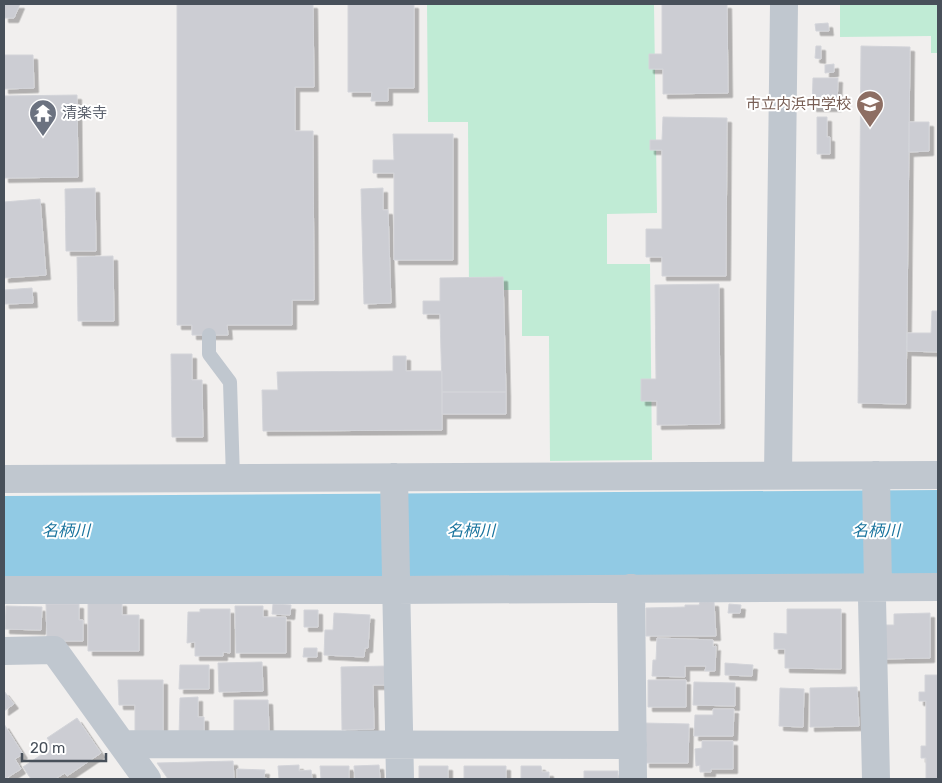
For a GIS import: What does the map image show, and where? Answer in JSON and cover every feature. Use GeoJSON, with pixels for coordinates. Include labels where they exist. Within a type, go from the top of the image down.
{"type":"FeatureCollection","features":[{"type":"Feature","properties":{"kind":"street"},"geometry":{"type":"LineString","coordinates":[[778,475],[784,4]]}},
{"type":"Feature","properties":{"kind":"street"},"geometry":{"type":"LineString","coordinates":[[876,475],[878,586],[872,599],[876,779]]}},
{"type":"Feature","properties":{"kind":"street"},"geometry":{"type":"LineString","coordinates":[[4,479],[938,475]]}},
{"type":"Feature","properties":{"kind":"street"},"geometry":{"type":"LineString","coordinates":[[394,477],[400,779]]}},
{"type":"Feature","properties":{"kind":"street"},"geometry":{"type":"LineString","coordinates":[[4,590],[396,590],[938,586]]}},
{"type":"Feature","properties":{"kind":"street"},"geometry":{"type":"LineString","coordinates":[[631,588],[633,779]]}},
{"type":"Feature","properties":{"kind":"street"},"geometry":{"type":"LineString","coordinates":[[4,651],[54,650],[147,779]]}},
{"type":"Feature","properties":{"kind":"street"},"geometry":{"type":"LineString","coordinates":[[122,744],[633,744]]}},
{"type":"Feature","properties":{"kind":"lane"},"geometry":{"type":"LineString","coordinates":[[209,335],[209,354],[230,382],[233,478]]}},
{"type":"Feature","properties":{"kind":"green space"},"geometry":{"type":"Polygon","coordinates":[[[427,4],[654,4],[657,213],[607,214],[607,264],[650,264],[652,460],[550,461],[549,336],[522,336],[522,290],[469,290],[468,122],[428,122],[427,4]]]}},
{"type":"Feature","properties":{"kind":"green space"},"geometry":{"type":"Polygon","coordinates":[[[840,4],[938,4],[938,53],[931,53],[931,36],[840,37],[840,4]]]}},
{"type":"Feature","properties":{"kind":"water","name":"名柄川"},"geometry":{"type":"Polygon","coordinates":[[[938,490],[938,577],[4,584],[4,496],[938,490]]]}},
{"type":"Feature","properties":{"kind":"building"},"geometry":{"type":"Polygon","coordinates":[[[4,4],[20,4],[14,18],[4,18],[4,4]]]}},
{"type":"Feature","properties":{"kind":"building"},"geometry":{"type":"Polygon","coordinates":[[[177,4],[313,4],[314,87],[295,87],[295,131],[313,131],[314,300],[292,300],[292,325],[227,325],[228,335],[192,335],[192,325],[177,325],[177,4]]]}},
{"type":"Feature","properties":{"kind":"building"},"geometry":{"type":"Polygon","coordinates":[[[348,4],[414,4],[414,88],[388,88],[388,101],[371,101],[372,92],[348,92],[348,4]]]}},
{"type":"Feature","properties":{"kind":"building"},"geometry":{"type":"Polygon","coordinates":[[[662,4],[727,4],[728,93],[663,94],[663,69],[649,69],[649,54],[662,54],[662,4]]]}},
{"type":"Feature","properties":{"kind":"building"},"geometry":{"type":"Polygon","coordinates":[[[828,23],[829,31],[816,31],[815,24],[828,23]]]}},
{"type":"Feature","properties":{"kind":"building"},"geometry":{"type":"Polygon","coordinates":[[[816,46],[821,46],[821,59],[815,58],[816,46]]]}},
{"type":"Feature","properties":{"kind":"building"},"geometry":{"type":"Polygon","coordinates":[[[861,46],[910,47],[906,404],[858,403],[861,46]]]}},
{"type":"Feature","properties":{"kind":"building"},"geometry":{"type":"Polygon","coordinates":[[[4,55],[33,55],[34,88],[4,89],[4,55]]]}},
{"type":"Feature","properties":{"kind":"building"},"geometry":{"type":"Polygon","coordinates":[[[834,64],[834,72],[825,73],[825,65],[834,64]]]}},
{"type":"Feature","properties":{"kind":"building"},"geometry":{"type":"Polygon","coordinates":[[[813,78],[838,78],[837,107],[812,107],[813,78]]]}},
{"type":"Feature","properties":{"kind":"building"},"geometry":{"type":"Polygon","coordinates":[[[77,95],[78,177],[4,178],[4,96],[77,95]]]}},
{"type":"Feature","properties":{"kind":"building"},"geometry":{"type":"Polygon","coordinates":[[[663,117],[727,118],[726,276],[662,276],[662,257],[646,257],[646,229],[662,229],[662,150],[650,150],[650,140],[662,140],[663,117]]]}},
{"type":"Feature","properties":{"kind":"building"},"geometry":{"type":"Polygon","coordinates":[[[817,117],[827,117],[827,137],[830,137],[830,154],[817,154],[817,117]]]}},
{"type":"Feature","properties":{"kind":"building"},"geometry":{"type":"Polygon","coordinates":[[[909,122],[929,122],[929,151],[909,152],[909,122]]]}},
{"type":"Feature","properties":{"kind":"building"},"geometry":{"type":"Polygon","coordinates":[[[393,134],[453,134],[453,260],[394,260],[394,173],[373,173],[373,160],[394,160],[393,134]]]}},
{"type":"Feature","properties":{"kind":"building"},"geometry":{"type":"Polygon","coordinates":[[[95,188],[96,251],[66,251],[65,189],[95,188]]]}},
{"type":"Feature","properties":{"kind":"building"},"geometry":{"type":"Polygon","coordinates":[[[383,188],[383,210],[388,210],[391,303],[364,304],[361,189],[383,188]]]}},
{"type":"Feature","properties":{"kind":"building"},"geometry":{"type":"Polygon","coordinates":[[[40,199],[46,275],[4,278],[4,202],[40,199]]]}},
{"type":"Feature","properties":{"kind":"building"},"geometry":{"type":"Polygon","coordinates":[[[113,256],[114,321],[78,321],[77,257],[113,256]]]}},
{"type":"Feature","properties":{"kind":"building"},"geometry":{"type":"Polygon","coordinates":[[[503,277],[506,392],[442,392],[440,314],[423,314],[423,301],[440,301],[440,278],[503,277]]]}},
{"type":"Feature","properties":{"kind":"building"},"geometry":{"type":"Polygon","coordinates":[[[719,284],[720,424],[657,425],[657,401],[641,401],[641,379],[656,379],[655,285],[719,284]]]}},
{"type":"Feature","properties":{"kind":"building"},"geometry":{"type":"Polygon","coordinates":[[[32,288],[33,303],[5,304],[4,290],[32,288]]]}},
{"type":"Feature","properties":{"kind":"building"},"geometry":{"type":"Polygon","coordinates":[[[932,311],[938,311],[938,352],[907,351],[907,333],[931,333],[932,311]]]}},
{"type":"Feature","properties":{"kind":"building"},"geometry":{"type":"Polygon","coordinates":[[[171,354],[192,354],[192,380],[202,380],[203,437],[172,437],[171,354]]]}},
{"type":"Feature","properties":{"kind":"building"},"geometry":{"type":"Polygon","coordinates":[[[393,356],[406,356],[406,371],[442,371],[442,430],[263,431],[262,390],[278,390],[277,372],[393,371],[393,356]]]}},
{"type":"Feature","properties":{"kind":"building"},"geometry":{"type":"Polygon","coordinates":[[[442,392],[506,392],[506,414],[442,414],[442,392]]]}},
{"type":"Feature","properties":{"kind":"building"},"geometry":{"type":"Polygon","coordinates":[[[122,602],[122,615],[139,615],[139,651],[88,651],[88,603],[122,602]]]}},
{"type":"Feature","properties":{"kind":"building"},"geometry":{"type":"Polygon","coordinates":[[[700,602],[714,602],[716,636],[646,636],[646,608],[685,607],[685,605],[699,605],[700,602]]]}},
{"type":"Feature","properties":{"kind":"building"},"geometry":{"type":"Polygon","coordinates":[[[46,604],[79,604],[79,620],[83,620],[83,641],[47,641],[46,604]]]}},
{"type":"Feature","properties":{"kind":"building"},"geometry":{"type":"Polygon","coordinates":[[[273,604],[291,605],[290,615],[272,614],[273,604]]]}},
{"type":"Feature","properties":{"kind":"building"},"geometry":{"type":"Polygon","coordinates":[[[729,604],[741,605],[740,613],[728,613],[729,604]]]}},
{"type":"Feature","properties":{"kind":"building"},"geometry":{"type":"Polygon","coordinates":[[[6,606],[42,607],[41,630],[5,629],[6,606]]]}},
{"type":"Feature","properties":{"kind":"building"},"geometry":{"type":"Polygon","coordinates":[[[235,606],[263,606],[263,617],[286,617],[286,653],[236,653],[235,606]]]}},
{"type":"Feature","properties":{"kind":"building"},"geometry":{"type":"Polygon","coordinates":[[[200,609],[230,609],[230,653],[223,652],[223,656],[195,656],[195,642],[187,643],[188,612],[200,612],[200,609]]]}},
{"type":"Feature","properties":{"kind":"building"},"geometry":{"type":"Polygon","coordinates":[[[787,609],[841,609],[841,669],[785,668],[785,649],[774,649],[774,633],[787,634],[787,609]]]}},
{"type":"Feature","properties":{"kind":"building"},"geometry":{"type":"Polygon","coordinates":[[[304,610],[318,610],[318,627],[304,627],[304,610]]]}},
{"type":"Feature","properties":{"kind":"building"},"geometry":{"type":"Polygon","coordinates":[[[334,613],[370,615],[368,648],[365,648],[364,657],[324,655],[325,630],[333,630],[334,613]]]}},
{"type":"Feature","properties":{"kind":"building"},"geometry":{"type":"Polygon","coordinates":[[[930,613],[930,658],[881,659],[880,625],[894,625],[894,614],[930,613]]]}},
{"type":"Feature","properties":{"kind":"building"},"geometry":{"type":"Polygon","coordinates":[[[657,638],[713,640],[713,647],[716,646],[715,671],[705,671],[706,666],[685,666],[685,677],[652,676],[653,660],[656,660],[657,638]]]}},
{"type":"Feature","properties":{"kind":"building"},"geometry":{"type":"Polygon","coordinates":[[[304,648],[317,648],[317,657],[303,657],[304,648]]]}},
{"type":"Feature","properties":{"kind":"building"},"geometry":{"type":"Polygon","coordinates":[[[262,662],[263,691],[219,692],[218,663],[262,662]]]}},
{"type":"Feature","properties":{"kind":"building"},"geometry":{"type":"Polygon","coordinates":[[[725,663],[753,665],[752,676],[725,675],[725,663]]]}},
{"type":"Feature","properties":{"kind":"building"},"geometry":{"type":"Polygon","coordinates":[[[180,665],[209,665],[209,689],[179,689],[180,665]]]}},
{"type":"Feature","properties":{"kind":"building"},"geometry":{"type":"Polygon","coordinates":[[[387,666],[387,685],[373,685],[374,729],[342,730],[341,667],[387,666]]]}},
{"type":"Feature","properties":{"kind":"building"},"geometry":{"type":"Polygon","coordinates":[[[925,675],[938,675],[938,779],[926,779],[926,758],[921,758],[921,746],[926,746],[926,701],[919,701],[919,692],[925,692],[925,675]]]}},
{"type":"Feature","properties":{"kind":"building"},"geometry":{"type":"Polygon","coordinates":[[[118,680],[163,680],[163,731],[135,732],[135,705],[119,705],[118,680]]]}},
{"type":"Feature","properties":{"kind":"building"},"geometry":{"type":"Polygon","coordinates":[[[648,680],[686,680],[686,707],[648,707],[648,680]]]}},
{"type":"Feature","properties":{"kind":"building"},"geometry":{"type":"Polygon","coordinates":[[[694,682],[735,683],[735,706],[693,705],[694,682]]]}},
{"type":"Feature","properties":{"kind":"building"},"geometry":{"type":"Polygon","coordinates":[[[857,687],[859,726],[810,727],[810,688],[857,687]]]}},
{"type":"Feature","properties":{"kind":"building"},"geometry":{"type":"Polygon","coordinates":[[[780,688],[804,689],[803,727],[779,726],[780,688]]]}},
{"type":"Feature","properties":{"kind":"building"},"geometry":{"type":"Polygon","coordinates":[[[4,691],[14,704],[4,711],[4,691]]]}},
{"type":"Feature","properties":{"kind":"building"},"geometry":{"type":"Polygon","coordinates":[[[198,697],[198,717],[204,717],[204,737],[179,736],[180,698],[198,697]]]}},
{"type":"Feature","properties":{"kind":"building"},"geometry":{"type":"Polygon","coordinates":[[[234,700],[268,700],[269,732],[234,732],[234,700]]]}},
{"type":"Feature","properties":{"kind":"building"},"geometry":{"type":"Polygon","coordinates":[[[713,709],[734,709],[733,736],[694,736],[695,715],[713,715],[713,709]]]}},
{"type":"Feature","properties":{"kind":"building"},"geometry":{"type":"Polygon","coordinates":[[[77,718],[101,753],[67,776],[65,773],[55,779],[31,779],[23,767],[50,749],[46,744],[50,742],[47,738],[77,718]]]}},
{"type":"Feature","properties":{"kind":"building"},"geometry":{"type":"Polygon","coordinates":[[[645,723],[689,724],[688,763],[645,763],[645,723]]]}},
{"type":"Feature","properties":{"kind":"building"},"geometry":{"type":"Polygon","coordinates":[[[4,724],[23,754],[15,759],[21,769],[5,779],[4,724]]]}},
{"type":"Feature","properties":{"kind":"building"},"geometry":{"type":"Polygon","coordinates":[[[702,741],[733,741],[733,769],[711,769],[711,772],[700,772],[700,765],[696,766],[695,749],[702,748],[702,741]]]}},
{"type":"Feature","properties":{"kind":"building"},"geometry":{"type":"Polygon","coordinates":[[[233,761],[234,779],[168,779],[157,763],[233,761]]]}},
{"type":"Feature","properties":{"kind":"building"},"geometry":{"type":"Polygon","coordinates":[[[299,765],[299,771],[311,770],[312,779],[279,779],[278,766],[299,765]]]}},
{"type":"Feature","properties":{"kind":"building"},"geometry":{"type":"Polygon","coordinates":[[[379,765],[380,779],[355,779],[354,766],[379,765]]]}},
{"type":"Feature","properties":{"kind":"building"},"geometry":{"type":"Polygon","coordinates":[[[320,766],[349,766],[349,779],[321,779],[320,766]]]}},
{"type":"Feature","properties":{"kind":"building"},"geometry":{"type":"Polygon","coordinates":[[[419,766],[448,766],[448,779],[419,779],[419,766]]]}},
{"type":"Feature","properties":{"kind":"building"},"geometry":{"type":"Polygon","coordinates":[[[464,766],[506,766],[506,779],[464,779],[464,766]]]}},
{"type":"Feature","properties":{"kind":"building"},"geometry":{"type":"Polygon","coordinates":[[[521,766],[541,766],[542,772],[549,772],[549,779],[521,779],[521,766]]]}},
{"type":"Feature","properties":{"kind":"building"},"geometry":{"type":"Polygon","coordinates":[[[237,769],[265,770],[264,778],[270,779],[237,779],[237,769]]]}},
{"type":"Feature","properties":{"kind":"building"},"geometry":{"type":"Polygon","coordinates":[[[584,771],[618,771],[618,779],[584,779],[584,771]]]}},
{"type":"Feature","properties":{"kind":"place","name":"市立内浜中学校"},"geometry":{"type":"Point","coordinates":[870,128]}},
{"type":"Feature","properties":{"kind":"place","name":"清楽寺"},"geometry":{"type":"Point","coordinates":[43,137]}}]}
